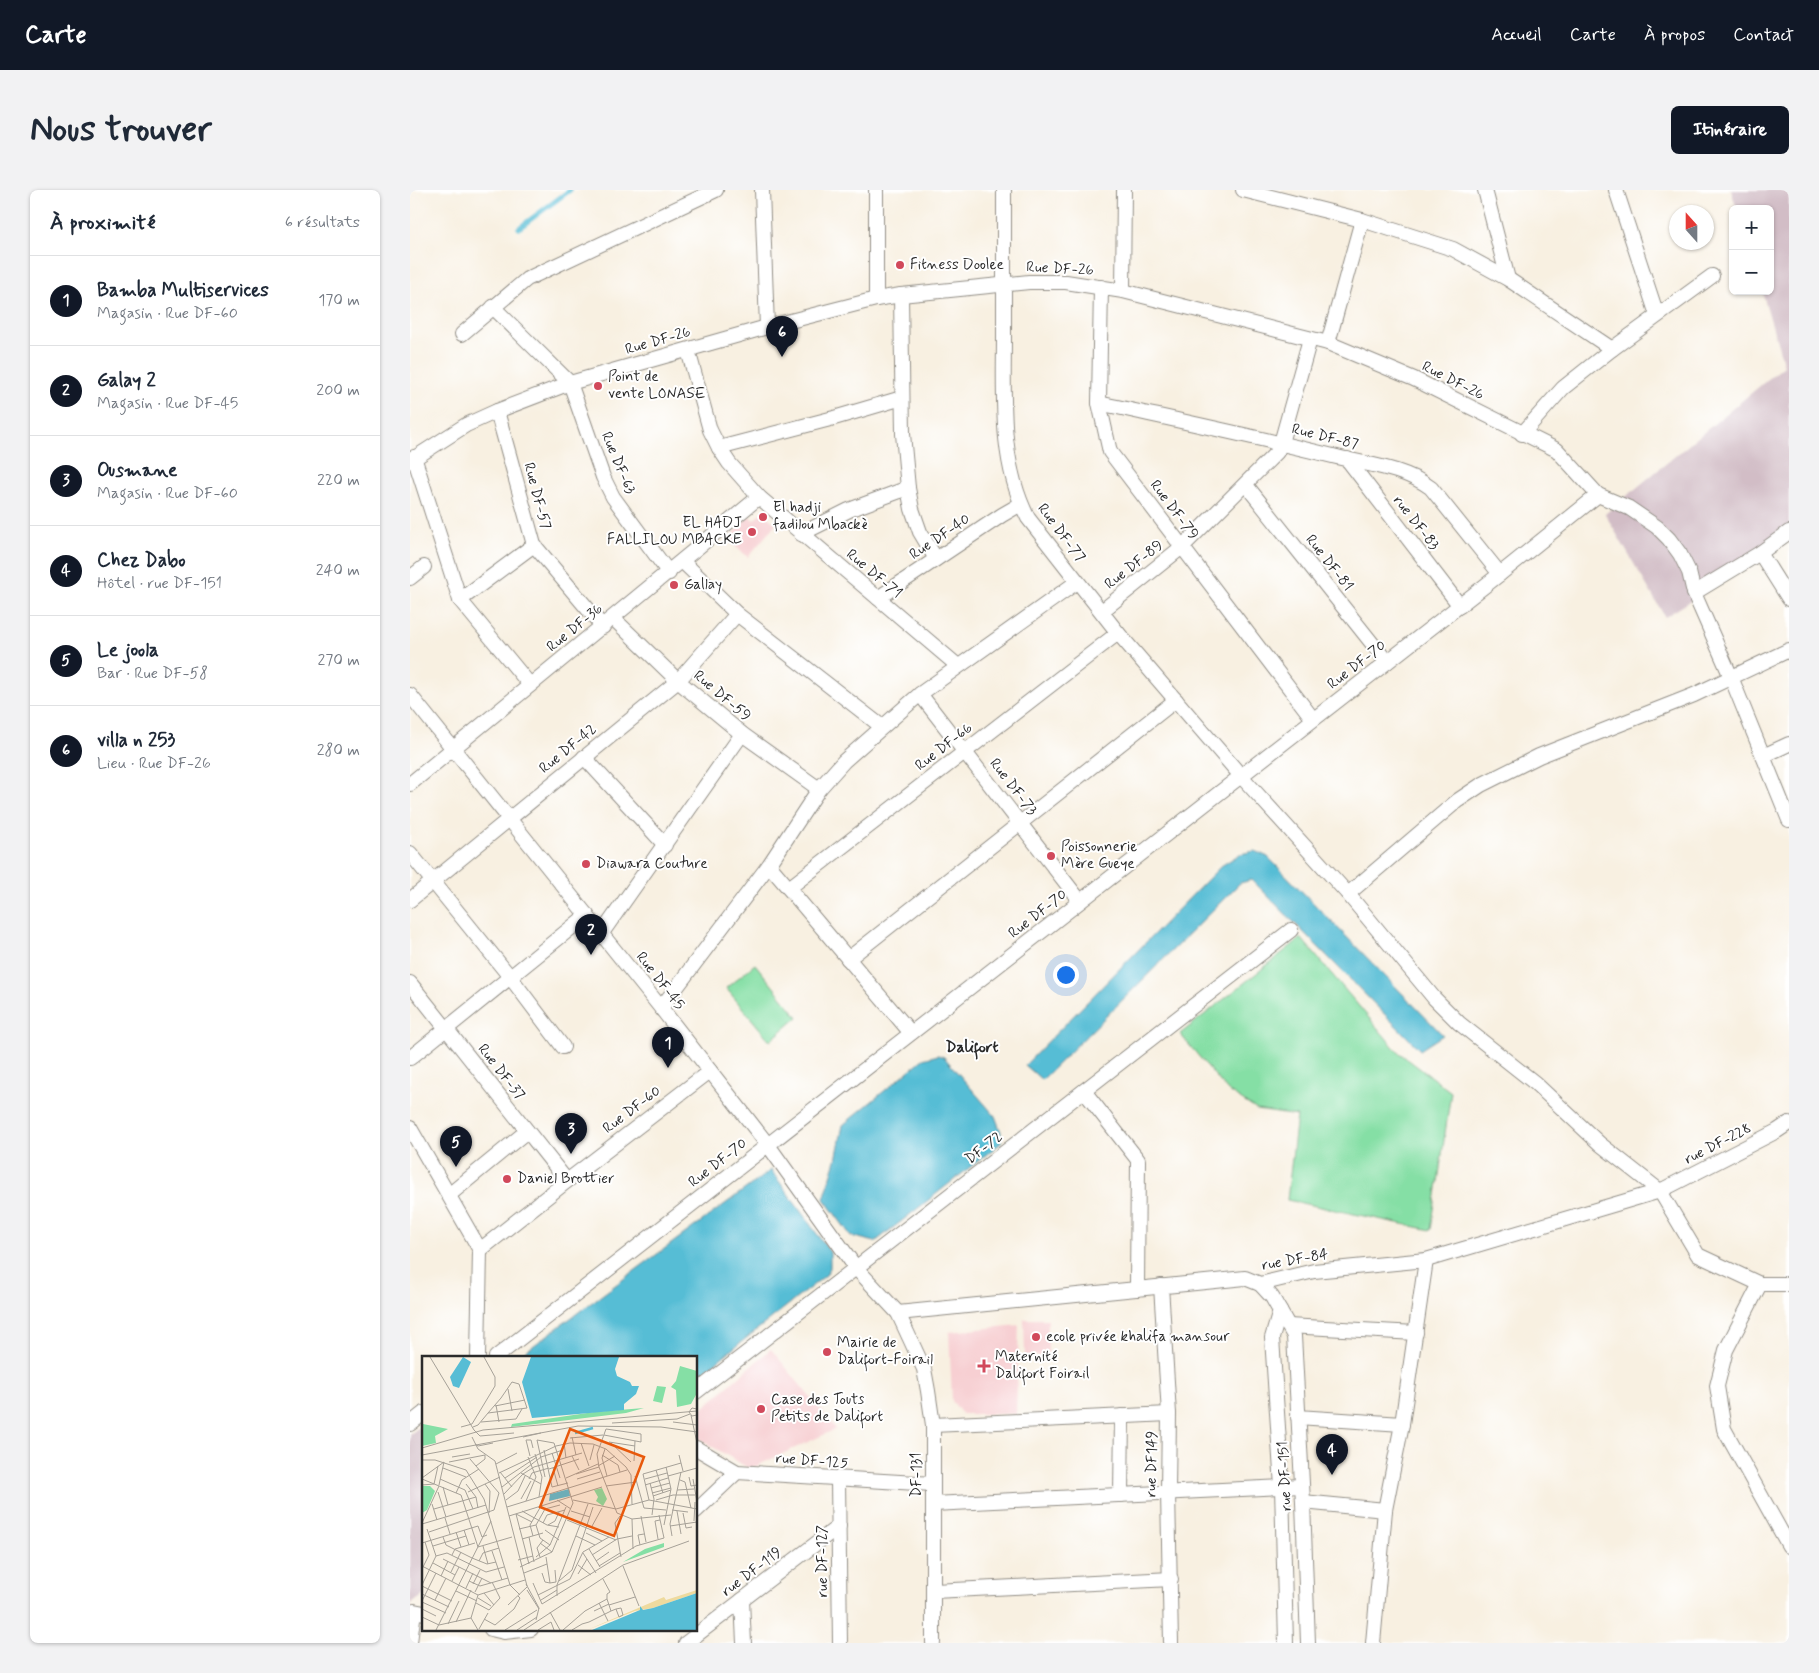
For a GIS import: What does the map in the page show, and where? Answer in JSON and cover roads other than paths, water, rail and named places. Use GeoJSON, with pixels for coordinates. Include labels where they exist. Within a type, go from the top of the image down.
{"type":"FeatureCollection","features":[{"type":"Feature","properties":{"kind":"street"},"geometry":{"type":"LineString","coordinates":[[462,334],[527,279],[716,190]]}},
{"type":"Feature","properties":{"kind":"street"},"geometry":{"type":"LineString","coordinates":[[762,190],[767,327]]}},
{"type":"Feature","properties":{"kind":"street"},"geometry":{"type":"LineString","coordinates":[[876,190],[876,299]]}},
{"type":"Feature","properties":{"kind":"street","name":"Rue DF-77"},"geometry":{"type":"LineString","coordinates":[[1004,190],[1004,425],[1014,480],[1021,504],[1028,518],[1118,633],[1241,776],[1348,894],[1434,998],[1459,1023],[1535,1083],[1600,1144],[1660,1191]]}},
{"type":"Feature","properties":{"kind":"street"},"geometry":{"type":"LineString","coordinates":[[1123,291],[1124,190]]}},
{"type":"Feature","properties":{"kind":"street"},"geometry":{"type":"LineString","coordinates":[[1243,190],[1362,220],[1453,249],[1508,279],[1612,349]]}},
{"type":"Feature","properties":{"kind":"street"},"geometry":{"type":"LineString","coordinates":[[1485,190],[1508,279]]}},
{"type":"Feature","properties":{"kind":"street"},"geometry":{"type":"LineString","coordinates":[[1616,190],[1657,315]]}},
{"type":"Feature","properties":{"kind":"street"},"geometry":{"type":"LineString","coordinates":[[1328,343],[1362,220]]}},
{"type":"Feature","properties":{"kind":"street"},"geometry":{"type":"LineString","coordinates":[[1522,434],[1563,388],[1657,315],[1712,276]]}},
{"type":"Feature","properties":{"kind":"street","name":"Rue DF-26"},"geometry":{"type":"LineString","coordinates":[[412,459],[466,425],[570,383],[767,327],[876,299],[902,295],[1029,282],[1066,282],[1123,291],[1328,343],[1414,379],[1557,450],[1598,495]]}},
{"type":"Feature","properties":{"kind":"street","name":"Rue DF-79"},"geometry":{"type":"LineString","coordinates":[[1101,287],[1099,330],[1100,403],[1110,452],[1314,719]]}},
{"type":"Feature","properties":{"kind":"street"},"geometry":{"type":"LineString","coordinates":[[902,295],[903,434],[908,488],[912,509],[920,532],[936,559]]}},
{"type":"Feature","properties":{"kind":"street"},"geometry":{"type":"LineString","coordinates":[[493,307],[570,383]]}},
{"type":"Feature","properties":{"kind":"street","name":"Rue DF-89"},"geometry":{"type":"LineString","coordinates":[[1102,611],[1182,547],[1271,460],[1281,443],[1310,339]]}},
{"type":"Feature","properties":{"kind":"street","name":"Rue DF-71"},"geometry":{"type":"LineString","coordinates":[[688,350],[710,430],[718,448],[729,463],[759,497],[958,666]]}},
{"type":"Feature","properties":{"kind":"street","name":"Rue DF-63"},"geometry":{"type":"LineString","coordinates":[[570,383],[603,477],[613,498],[669,573]]}},
{"type":"Feature","properties":{"kind":"street"},"geometry":{"type":"LineString","coordinates":[[718,448],[902,398]]}},
{"type":"Feature","properties":{"kind":"street","name":"Rue DF-87"},"geometry":{"type":"LineString","coordinates":[[1100,403],[1386,468],[1421,480],[1431,488],[1500,574]]}},
{"type":"Feature","properties":{"kind":"street","name":"Rue DF-57"},"geometry":{"type":"LineString","coordinates":[[497,411],[534,545],[608,623]]}},
{"type":"Feature","properties":{"kind":"street"},"geometry":{"type":"LineString","coordinates":[[412,459],[460,600],[530,685]]}},
{"type":"Feature","properties":{"kind":"street","name":"rue DF-83"},"geometry":{"type":"LineString","coordinates":[[1347,459],[1460,606]]}},
{"type":"Feature","properties":{"kind":"street","name":"Rue DF-81"},"geometry":{"type":"LineString","coordinates":[[1246,484],[1387,662]]}},
{"type":"Feature","properties":{"kind":"street"},"geometry":{"type":"LineString","coordinates":[[801,534],[849,510],[908,488]]}},
{"type":"Feature","properties":{"kind":"street"},"geometry":{"type":"LineString","coordinates":[[1598,495],[1629,508],[1657,527],[1680,554],[1689,572],[1694,593],[1731,677],[1789,820]]}},
{"type":"Feature","properties":{"kind":"street","name":"Rue DF-70"},"geometry":{"type":"LineString","coordinates":[[497,1356],[1460,606],[1598,495]]}},
{"type":"Feature","properties":{"kind":"street","name":"Rue DF-36"},"geometry":{"type":"LineString","coordinates":[[410,784],[669,573],[759,497]]}},
{"type":"Feature","properties":{"kind":"street","name":"Rue DF-40"},"geometry":{"type":"LineString","coordinates":[[878,598],[1021,504]]}},
{"type":"Feature","properties":{"kind":"street"},"geometry":{"type":"LineString","coordinates":[[1694,593],[1760,553],[1789,532]]}},
{"type":"Feature","properties":{"kind":"street"},"geometry":{"type":"LineString","coordinates":[[460,600],[534,545]]}},
{"type":"Feature","properties":{"kind":"street"},"geometry":{"type":"LineString","coordinates":[[1760,553],[1789,600]]}},
{"type":"Feature","properties":{"kind":"street"},"geometry":{"type":"LineString","coordinates":[[682,561],[737,614],[881,726]]}},
{"type":"Feature","properties":{"kind":"street"},"geometry":{"type":"LineString","coordinates":[[410,578],[424,567]]}},
{"type":"Feature","properties":{"kind":"street"},"geometry":{"type":"LineString","coordinates":[[661,1008],[769,865],[819,789],[844,761],[881,726],[920,694],[1077,582]]}},
{"type":"Feature","properties":{"kind":"street","name":"Rue DF-42"},"geometry":{"type":"LineString","coordinates":[[410,900],[678,681],[737,614]]}},
{"type":"Feature","properties":{"kind":"street","name":"Rue DF-59"},"geometry":{"type":"LineString","coordinates":[[608,623],[742,734],[819,789]]}},
{"type":"Feature","properties":{"kind":"street","name":"Rue DF-66"},"geometry":{"type":"LineString","coordinates":[[790,888],[1118,633]]}},
{"type":"Feature","properties":{"kind":"street"},"geometry":{"type":"LineString","coordinates":[[1348,894],[1457,801],[1481,785],[1539,756],[1694,695],[1789,650]]}},
{"type":"Feature","properties":{"kind":"street","name":"Rue DF-73"},"geometry":{"type":"LineString","coordinates":[[920,694],[1080,901]]}},
{"type":"Feature","properties":{"kind":"street","name":"Rue DF-45"},"geometry":{"type":"LineString","coordinates":[[410,695],[602,933],[768,1145],[856,1268],[898,1313]]}},
{"type":"Feature","properties":{"kind":"street"},"geometry":{"type":"LineString","coordinates":[[848,959],[1176,700]]}},
{"type":"Feature","properties":{"kind":"street"},"geometry":{"type":"LineString","coordinates":[[602,933],[742,734]]}},
{"type":"Feature","properties":{"kind":"street"},"geometry":{"type":"LineString","coordinates":[[1763,756],[1789,744]]}},
{"type":"Feature","properties":{"kind":"street"},"geometry":{"type":"LineString","coordinates":[[584,757],[665,845]]}},
{"type":"Feature","properties":{"kind":"street"},"geometry":{"type":"LineString","coordinates":[[410,853],[511,978],[563,1047]]}},
{"type":"Feature","properties":{"kind":"street"},"geometry":{"type":"LineString","coordinates":[[769,865],[911,1034]]}},
{"type":"Feature","properties":{"kind":"street"},"geometry":{"type":"LineString","coordinates":[[410,1058],[587,915]]}},
{"type":"Feature","properties":{"kind":"street","name":"DF-72"},"geometry":{"type":"LineString","coordinates":[[698,1390],[1291,930]]}},
{"type":"Feature","properties":{"kind":"street","name":"Rue DF-37"},"geometry":{"type":"LineString","coordinates":[[410,983],[567,1181]]}},
{"type":"Feature","properties":{"kind":"street","name":"Rue DF-60"},"geometry":{"type":"LineString","coordinates":[[480,1250],[710,1071]]}},
{"type":"Feature","properties":{"kind":"street"},"geometry":{"type":"LineString","coordinates":[[1084,1091],[1138,1163],[1137,1289]]}},
{"type":"Feature","properties":{"kind":"street","name":"rue DF-228"},"geometry":{"type":"LineString","coordinates":[[1660,1191],[1789,1123]]}},
{"type":"Feature","properties":{"kind":"street"},"geometry":{"type":"LineString","coordinates":[[410,1128],[480,1250],[478,1356]]}},
{"type":"Feature","properties":{"kind":"street"},"geometry":{"type":"LineString","coordinates":[[449,1195],[527,1131]]}},
{"type":"Feature","properties":{"kind":"street"},"geometry":{"type":"LineString","coordinates":[[1660,1191],[1698,1254],[1760,1284],[1789,1284]]}},
{"type":"Feature","properties":{"kind":"street","name":"rue DF-84"},"geometry":{"type":"LineString","coordinates":[[898,1313],[1245,1278],[1260,1284],[1314,1271],[1426,1260],[1660,1191]]}},
{"type":"Feature","properties":{"kind":"street"},"geometry":{"type":"LineString","coordinates":[[1373,1643],[1385,1510],[1402,1424],[1426,1260]]}},
{"type":"Feature","properties":{"kind":"street","name":"rue DF-151"},"geometry":{"type":"LineString","coordinates":[[1260,1284],[1272,1297],[1294,1336],[1308,1643]]}},
{"type":"Feature","properties":{"kind":"street"},"geometry":{"type":"LineString","coordinates":[[1760,1284],[1726,1350],[1717,1386],[1724,1429],[1789,1546]]}},
{"type":"Feature","properties":{"kind":"street","name":"rue DF149"},"geometry":{"type":"LineString","coordinates":[[1161,1286],[1169,1414],[1168,1492],[1171,1643]]}},
{"type":"Feature","properties":{"kind":"street","name":"rue DF-151"},"geometry":{"type":"LineString","coordinates":[[1280,1311],[1272,1338],[1282,1487],[1286,1643]]}},
{"type":"Feature","properties":{"kind":"street","name":"DF-131"},"geometry":{"type":"LineString","coordinates":[[898,1313],[924,1369],[933,1426],[933,1643]]}},
{"type":"Feature","properties":{"kind":"street"},"geometry":{"type":"LineString","coordinates":[[1288,1326],[1416,1333]]}},
{"type":"Feature","properties":{"kind":"street"},"geometry":{"type":"LineString","coordinates":[[933,1426],[1169,1414]]}},
{"type":"Feature","properties":{"kind":"street"},"geometry":{"type":"LineString","coordinates":[[410,1424],[422,1415]]}},
{"type":"Feature","properties":{"kind":"street"},"geometry":{"type":"LineString","coordinates":[[1121,1495],[1122,1416]]}},
{"type":"Feature","properties":{"kind":"street"},"geometry":{"type":"LineString","coordinates":[[1298,1417],[1402,1424]]}},
{"type":"Feature","properties":{"kind":"street","name":"rue DF-125"},"geometry":{"type":"LineString","coordinates":[[698,1449],[737,1472],[933,1484]]}},
{"type":"Feature","properties":{"kind":"street"},"geometry":{"type":"LineString","coordinates":[[698,1509],[737,1472]]}},
{"type":"Feature","properties":{"kind":"street","name":"rue DF-127"},"geometry":{"type":"LineString","coordinates":[[838,1479],[840,1643]]}},
{"type":"Feature","properties":{"kind":"street"},"geometry":{"type":"LineString","coordinates":[[933,1504],[1302,1486]]}},
{"type":"Feature","properties":{"kind":"street"},"geometry":{"type":"LineString","coordinates":[[1303,1502],[1385,1510]]}},
{"type":"Feature","properties":{"kind":"street","name":"rue DF-119"},"geometry":{"type":"LineString","coordinates":[[686,1643],[839,1526]]}},
{"type":"Feature","properties":{"kind":"street"},"geometry":{"type":"LineString","coordinates":[[934,1591],[1171,1579]]}},
{"type":"Feature","properties":{"kind":"street"},"geometry":{"type":"LineString","coordinates":[[742,1600],[744,1643]]}},
{"type":"Feature","properties":{"kind":"street"},"geometry":{"type":"LineString","coordinates":[[410,1642],[418,1611]]}},
{"type":"Feature","properties":{"kind":"street"},"geometry":{"type":"LineString","coordinates":[[499,1635],[526,1630]]}},
{"type":"Feature","properties":{"kind":"water"},"geometry":{"type":"Polygon","coordinates":[[[1255,851],[1268,857],[1443,1035],[1420,1050],[1252,880],[1240,883],[1042,1080],[1025,1065],[1221,866],[1240,854],[1255,851]]]}},
{"type":"Feature","properties":{"kind":"water"},"geometry":{"type":"Polygon","coordinates":[[[938,1055],[944,1057],[995,1116],[1001,1132],[1001,1143],[875,1242],[851,1236],[824,1199],[836,1160],[843,1125],[923,1059],[938,1055]]]}},
{"type":"Feature","properties":{"kind":"water"},"geometry":{"type":"Polygon","coordinates":[[[771,1170],[830,1252],[830,1268],[826,1275],[698,1376],[698,1356],[519,1356],[771,1170]]]}},
{"type":"Feature","properties":{"kind":"waterway"},"geometry":{"type":"LineString","coordinates":[[519,228],[570,190]]}},
{"type":"Feature","properties":{"kind":"place","name":"Fitness Doolee"},"geometry":{"type":"Point","coordinates":[900,265]}},
{"type":"Feature","properties":{"kind":"place","name":"villa n 253"},"geometry":{"type":"Point","coordinates":[782,357]}},
{"type":"Feature","properties":{"kind":"place","name":"Point de vente LONASE"},"geometry":{"type":"Point","coordinates":[598,386]}},
{"type":"Feature","properties":{"kind":"place","name":"El hadji fadilou Mbackè"},"geometry":{"type":"Point","coordinates":[763,517]}},
{"type":"Feature","properties":{"kind":"place","name":"EL HADJ FALLILOU MBACKE"},"geometry":{"type":"Point","coordinates":[752,532]}},
{"type":"Feature","properties":{"kind":"place","name":"Gallay"},"geometry":{"type":"Point","coordinates":[674,585]}},
{"type":"Feature","properties":{"kind":"place","name":"Poissonnerie Mère Gueye"},"geometry":{"type":"Point","coordinates":[1051,856]}},
{"type":"Feature","properties":{"kind":"place","name":"Diawara Couture"},"geometry":{"type":"Point","coordinates":[586,864]}},
{"type":"Feature","properties":{"kind":"place","name":"Galay 2"},"geometry":{"type":"Point","coordinates":[591,955]}},
{"type":"Feature","properties":{"kind":"place","name":"Bamba Multiservices"},"geometry":{"type":"Point","coordinates":[668,1068]}},
{"type":"Feature","properties":{"kind":"place","name":"Ousmane"},"geometry":{"type":"Point","coordinates":[571,1154]}},
{"type":"Feature","properties":{"kind":"place","name":"Le joola"},"geometry":{"type":"Point","coordinates":[456,1167]}},
{"type":"Feature","properties":{"kind":"place","name":"Daniel Brottier"},"geometry":{"type":"Point","coordinates":[507,1179]}},
{"type":"Feature","properties":{"kind":"place","name":"ecole privée khalifa mansour"},"geometry":{"type":"Point","coordinates":[1036,1337]}},
{"type":"Feature","properties":{"kind":"place","name":"Mairie de Dalifort-Foirail"},"geometry":{"type":"Point","coordinates":[827,1352]}},
{"type":"Feature","properties":{"kind":"place","name":"Maternité Dalifort Foirail"},"geometry":{"type":"Point","coordinates":[984,1366]}},
{"type":"Feature","properties":{"kind":"place","name":"Case des Touts Petits de Dalifort"},"geometry":{"type":"Point","coordinates":[761,1409]}},
{"type":"Feature","properties":{"kind":"place","name":"Chez Dabo"},"geometry":{"type":"Point","coordinates":[1332,1475]}},
{"type":"Feature","properties":{"kind":"district","name":"Dalifort"},"geometry":{"type":"Point","coordinates":[972,1047]}}]}
